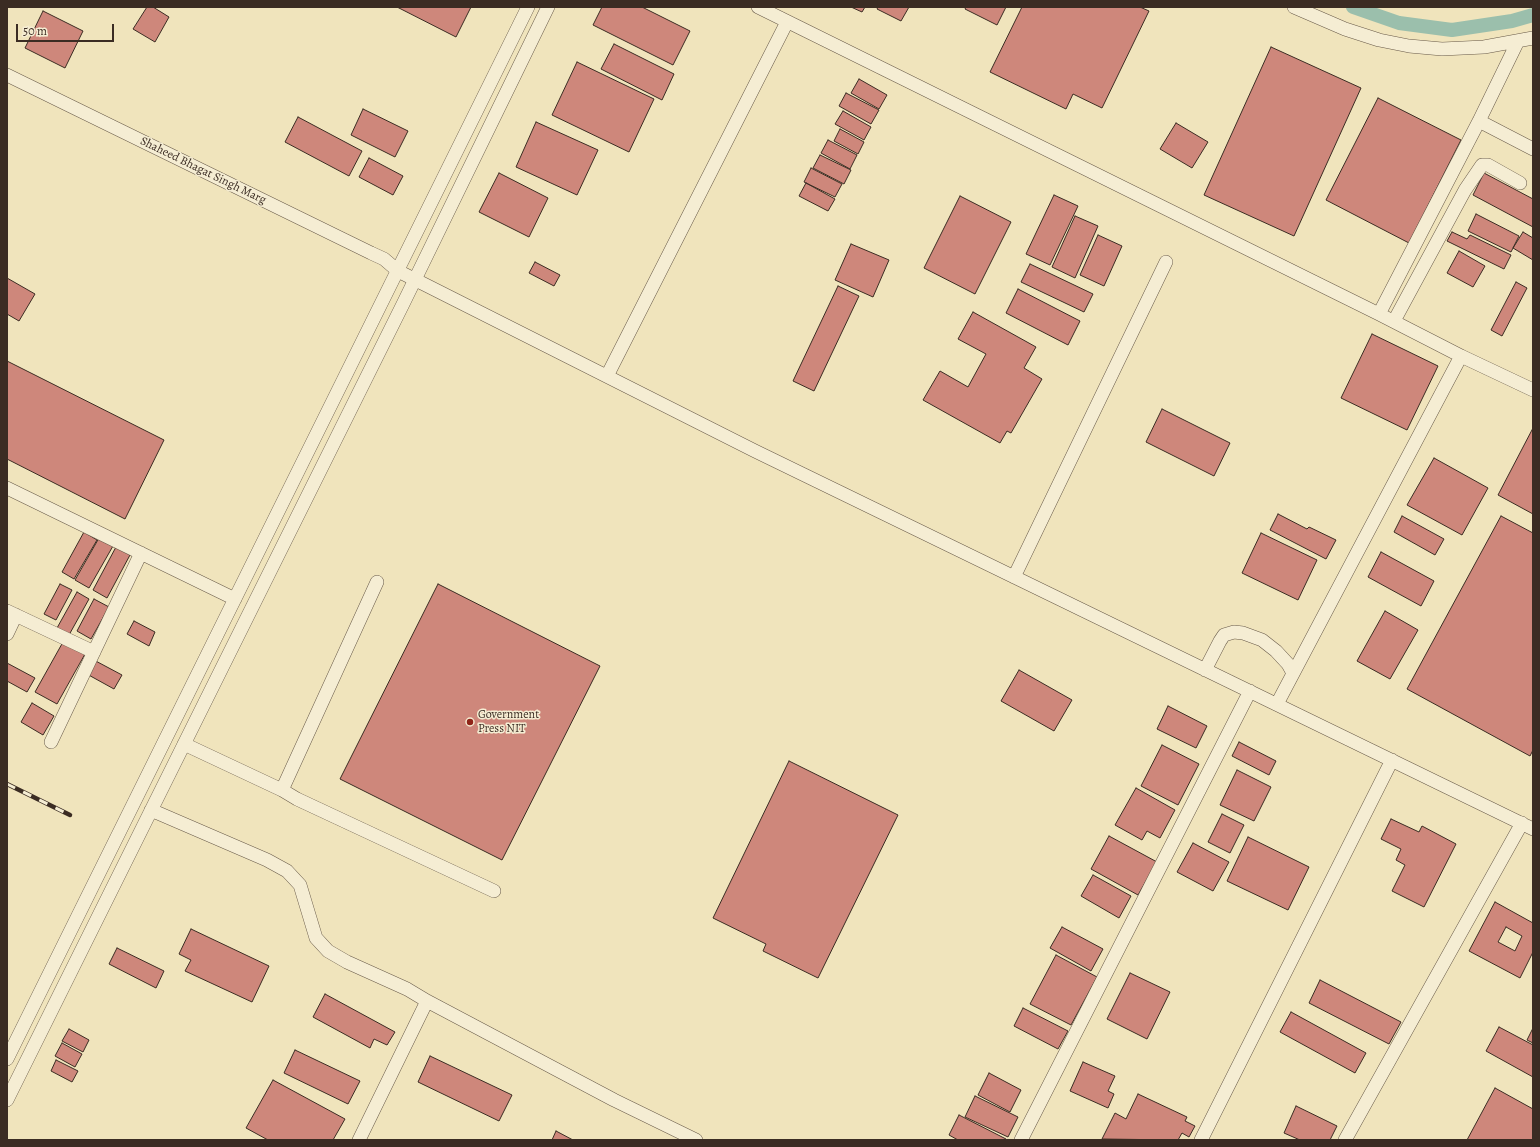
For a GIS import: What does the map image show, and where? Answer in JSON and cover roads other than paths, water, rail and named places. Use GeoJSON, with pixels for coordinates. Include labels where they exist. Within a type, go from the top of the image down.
{"type":"FeatureCollection","features":[{"type":"Feature","properties":{"kind":"street"},"geometry":{"type":"LineString","coordinates":[[7,1058],[528,7]]}},
{"type":"Feature","properties":{"kind":"street"},"geometry":{"type":"LineString","coordinates":[[7,1100],[548,7]]}},
{"type":"Feature","properties":{"kind":"street"},"geometry":{"type":"LineString","coordinates":[[758,7],[1394,321],[1461,356],[1533,390]]}},
{"type":"Feature","properties":{"kind":"street"},"geometry":{"type":"LineString","coordinates":[[1294,7],[1345,29],[1378,40],[1409,46],[1442,49],[1484,47],[1533,38]]}},
{"type":"Feature","properties":{"kind":"street"},"geometry":{"type":"LineString","coordinates":[[607,376],[787,22]]}},
{"type":"Feature","properties":{"kind":"street"},"geometry":{"type":"LineString","coordinates":[[1379,314],[1479,121],[1518,41]]}},
{"type":"Feature","properties":{"kind":"street","name":"Shaheed Bhagat Singh Marg"},"geometry":{"type":"LineString","coordinates":[[7,74],[384,259],[398,271],[415,278],[755,451],[1527,826]]}},
{"type":"Feature","properties":{"kind":"street"},"geometry":{"type":"LineString","coordinates":[[1479,121],[1533,149]]}},
{"type":"Feature","properties":{"kind":"street"},"geometry":{"type":"LineString","coordinates":[[1394,321],[1465,190],[1482,165],[1488,165],[1520,183]]}},
{"type":"Feature","properties":{"kind":"street"},"geometry":{"type":"LineString","coordinates":[[1014,577],[1166,262]]}},
{"type":"Feature","properties":{"kind":"street"},"geometry":{"type":"LineString","coordinates":[[1277,704],[1461,356]]}},
{"type":"Feature","properties":{"kind":"street"},"geometry":{"type":"LineString","coordinates":[[7,488],[235,599]]}},
{"type":"Feature","properties":{"kind":"street"},"geometry":{"type":"LineString","coordinates":[[51,742],[141,553]]}},
{"type":"Feature","properties":{"kind":"street"},"geometry":{"type":"LineString","coordinates":[[282,790],[377,582]]}},
{"type":"Feature","properties":{"kind":"street"},"geometry":{"type":"LineString","coordinates":[[7,634],[12,613],[94,652]]}},
{"type":"Feature","properties":{"kind":"street"},"geometry":{"type":"LineString","coordinates":[[1205,670],[1213,651],[1224,635],[1234,632],[1243,633],[1262,640],[1276,651],[1288,664],[1293,674]]}},
{"type":"Feature","properties":{"kind":"street"},"geometry":{"type":"LineString","coordinates":[[1021,1140],[1250,691]]}},
{"type":"Feature","properties":{"kind":"street"},"geometry":{"type":"LineString","coordinates":[[184,744],[282,790],[297,799],[494,891]]}},
{"type":"Feature","properties":{"kind":"street"},"geometry":{"type":"LineString","coordinates":[[1201,1140],[1392,760]]}},
{"type":"Feature","properties":{"kind":"street"},"geometry":{"type":"LineString","coordinates":[[151,810],[267,860],[287,871],[300,885],[316,938],[328,951],[347,962],[407,989],[607,1096],[696,1140]]}},
{"type":"Feature","properties":{"kind":"street"},"geometry":{"type":"LineString","coordinates":[[1345,1140],[1527,826]]}},
{"type":"Feature","properties":{"kind":"street"},"geometry":{"type":"LineString","coordinates":[[359,1140],[427,1001]]}},
{"type":"Feature","properties":{"kind":"waterway"},"geometry":{"type":"LineString","coordinates":[[1353,7],[1399,23],[1452,30],[1512,21],[1533,15]]}},
{"type":"Feature","properties":{"kind":"railway"},"geometry":{"type":"LineString","coordinates":[[7,784],[70,815]]}},
{"type":"Feature","properties":{"kind":"place","name":"Government Press NIT"},"geometry":{"type":"Point","coordinates":[470,722]}}]}
